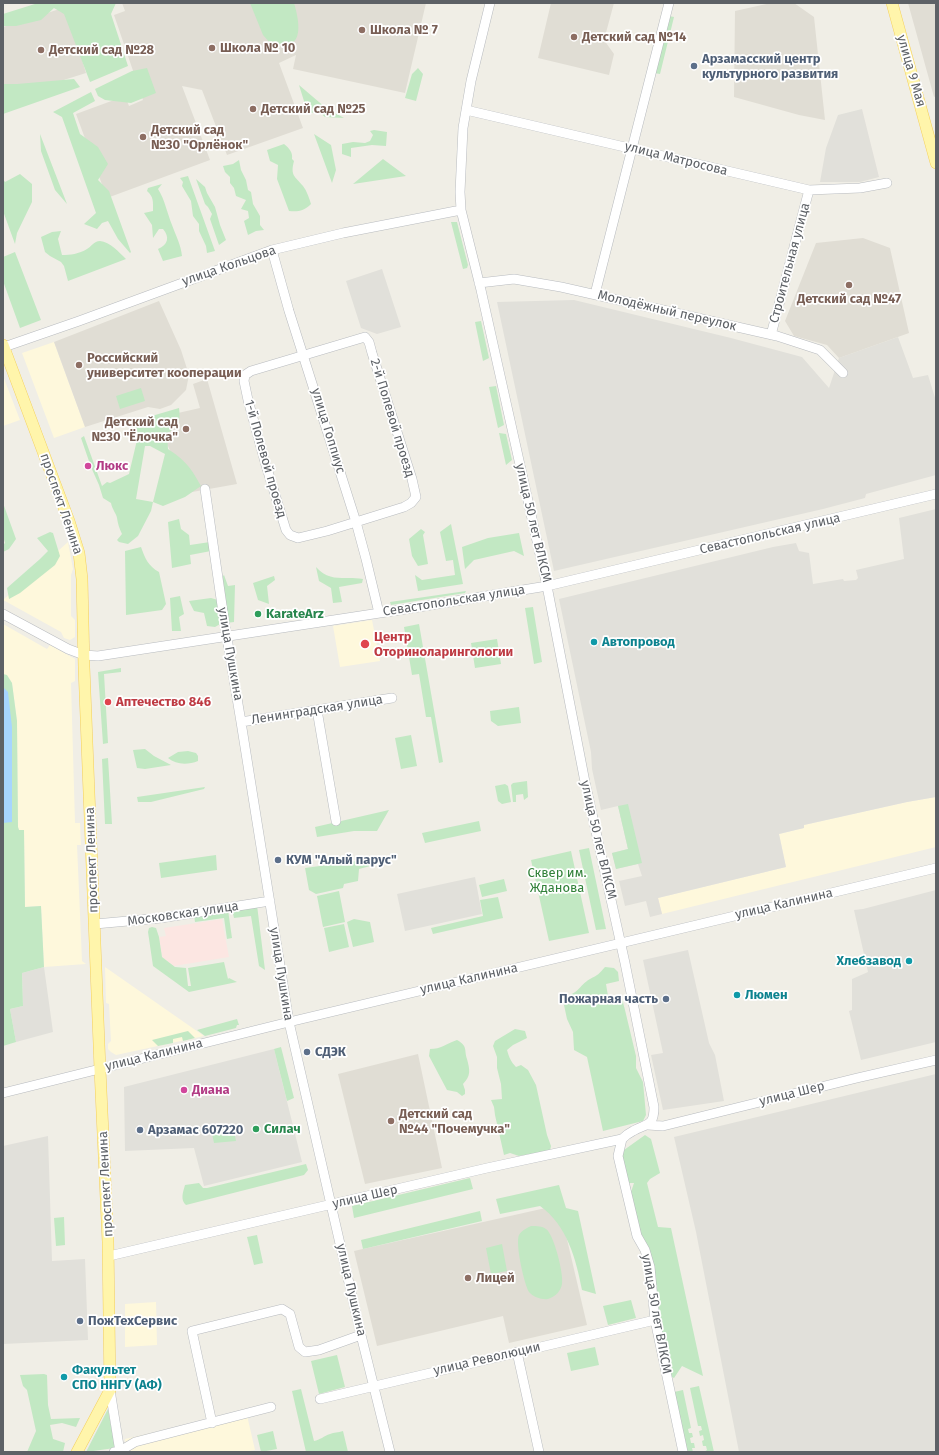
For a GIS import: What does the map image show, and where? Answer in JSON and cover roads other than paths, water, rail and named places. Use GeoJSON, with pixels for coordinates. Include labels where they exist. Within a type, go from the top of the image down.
{"type":"FeatureCollection","features":[{"type":"Feature","properties":{"kind":"main road","name":"улица 9 Мая"},"geometry":{"type":"LineString","coordinates":[[892,3],[936,163]]}},
{"type":"Feature","properties":{"kind":"main road","name":"проспект Ленина"},"geometry":{"type":"LineString","coordinates":[[3,346],[69,521],[79,553],[82,579],[100,1069],[109,1256],[110,1390]]}},
{"type":"Feature","properties":{"kind":"main road"},"geometry":{"type":"LineString","coordinates":[[77,1452],[110,1390]]}},
{"type":"Feature","properties":{"kind":"street","name":"улица 50 лет ВЛКСМ"},"geometry":{"type":"LineString","coordinates":[[490,3],[470,81],[462,138],[460,192],[461,210],[548,586],[585,782],[621,942],[654,1107],[654,1116],[648,1125]]}},
{"type":"Feature","properties":{"kind":"street"},"geometry":{"type":"LineString","coordinates":[[595,294],[669,3]]}},
{"type":"Feature","properties":{"kind":"street","name":"улица Матросова"},"geometry":{"type":"LineString","coordinates":[[466,110],[809,190],[860,188],[887,182]]}},
{"type":"Feature","properties":{"kind":"street","name":"Строительная улица"},"geometry":{"type":"LineString","coordinates":[[771,335],[809,190]]}},
{"type":"Feature","properties":{"kind":"street","name":"улица Кольцова"},"geometry":{"type":"LineString","coordinates":[[3,346],[79,321],[272,250],[343,233],[461,210]]}},
{"type":"Feature","properties":{"kind":"street","name":"улица Гоппиус"},"geometry":{"type":"LineString","coordinates":[[272,250],[356,522],[379,613]]}},
{"type":"Feature","properties":{"kind":"street","name":"Молодёжный переулок"},"geometry":{"type":"LineString","coordinates":[[479,283],[514,279],[560,287],[771,335],[820,350],[843,374]]}},
{"type":"Feature","properties":{"kind":"street","name":"2-й Полевой проезд"},"geometry":{"type":"LineString","coordinates":[[304,355],[365,337],[369,342],[416,497],[411,503],[404,507],[356,522]]}},
{"type":"Feature","properties":{"kind":"street","name":"1-й Полевой проезд"},"geometry":{"type":"LineString","coordinates":[[304,355],[251,371],[245,375],[244,380],[265,462],[286,530],[290,535],[298,538],[356,522]]}},
{"type":"Feature","properties":{"kind":"street","name":"улица Пушкина"},"geometry":{"type":"LineString","coordinates":[[205,489],[226,636],[289,1022],[361,1335],[390,1452]]}},
{"type":"Feature","properties":{"kind":"street","name":"Севастопольская улица"},"geometry":{"type":"LineString","coordinates":[[84,655],[98,656],[548,586],[936,494]]}},
{"type":"Feature","properties":{"kind":"street"},"geometry":{"type":"LineString","coordinates":[[3,614],[68,649],[84,655]]}},
{"type":"Feature","properties":{"kind":"street","name":"Ленинградская улица"},"geometry":{"type":"LineString","coordinates":[[241,722],[392,698]]}},
{"type":"Feature","properties":{"kind":"street"},"geometry":{"type":"LineString","coordinates":[[317,710],[336,821]]}},
{"type":"Feature","properties":{"kind":"street","name":"улица Калинина"},"geometry":{"type":"LineString","coordinates":[[3,1093],[289,1022],[936,868]]}},
{"type":"Feature","properties":{"kind":"street","name":"Московская улица"},"geometry":{"type":"LineString","coordinates":[[95,924],[161,918],[270,901]]}},
{"type":"Feature","properties":{"kind":"street","name":"улица Шер"},"geometry":{"type":"LineString","coordinates":[[648,1125],[663,1126],[936,1060]]}},
{"type":"Feature","properties":{"kind":"street"},"geometry":{"type":"LineString","coordinates":[[622,1139],[632,1131],[648,1125]]}},
{"type":"Feature","properties":{"kind":"street","name":"улица 50 лет ВЛКСМ"},"geometry":{"type":"LineString","coordinates":[[622,1139],[618,1156],[637,1236],[645,1250],[650,1267],[655,1320],[683,1452]]}},
{"type":"Feature","properties":{"kind":"street","name":"улица Шер"},"geometry":{"type":"LineString","coordinates":[[109,1256],[487,1168],[622,1139]]}},
{"type":"Feature","properties":{"kind":"street"},"geometry":{"type":"LineString","coordinates":[[212,1423],[192,1331],[282,1309],[290,1314],[299,1347],[305,1352],[319,1350],[361,1335]]}},
{"type":"Feature","properties":{"kind":"street","name":"улица Революции"},"geometry":{"type":"LineString","coordinates":[[320,1399],[655,1320]]}},
{"type":"Feature","properties":{"kind":"street"},"geometry":{"type":"LineString","coordinates":[[517,1352],[538,1452]]}},
{"type":"Feature","properties":{"kind":"street"},"geometry":{"type":"LineString","coordinates":[[110,1390],[118,1452],[135,1442],[271,1407]]}},
{"type":"Feature","properties":{"kind":"water"},"geometry":{"type":"Polygon","coordinates":[[[3,687],[8,692],[12,727],[12,822],[3,823],[3,687]]]}},
{"type":"Feature","properties":{"kind":"place","name":"Школа № 7"},"geometry":{"type":"Point","coordinates":[362,30]}},
{"type":"Feature","properties":{"kind":"place","name":"Детский сад №14"},"geometry":{"type":"Point","coordinates":[574,37]}},
{"type":"Feature","properties":{"kind":"place","name":"Школа № 10"},"geometry":{"type":"Point","coordinates":[212,48]}},
{"type":"Feature","properties":{"kind":"place","name":"Детский сад №28"},"geometry":{"type":"Point","coordinates":[41,50]}},
{"type":"Feature","properties":{"kind":"place","name":"Арзамасский центр культурного развития"},"geometry":{"type":"Point","coordinates":[694,66]}},
{"type":"Feature","properties":{"kind":"place","name":"Детский сад №25"},"geometry":{"type":"Point","coordinates":[253,109]}},
{"type":"Feature","properties":{"kind":"place","name":"Детский сад №30 \"Орлёнок\""},"geometry":{"type":"Point","coordinates":[143,137]}},
{"type":"Feature","properties":{"kind":"place","name":"Детский сад №47"},"geometry":{"type":"Point","coordinates":[849,285]}},
{"type":"Feature","properties":{"kind":"place","name":"Российский университет кооперации"},"geometry":{"type":"Point","coordinates":[79,365]}},
{"type":"Feature","properties":{"kind":"place","name":"Детский сад №30 \"Ёлочка\""},"geometry":{"type":"Point","coordinates":[186,429]}},
{"type":"Feature","properties":{"kind":"place","name":"Люкс"},"geometry":{"type":"Point","coordinates":[88,466]}},
{"type":"Feature","properties":{"kind":"place","name":"KarateArz"},"geometry":{"type":"Point","coordinates":[258,614]}},
{"type":"Feature","properties":{"kind":"place","name":"Автопровод"},"geometry":{"type":"Point","coordinates":[594,642]}},
{"type":"Feature","properties":{"kind":"place","name":"Центр Оториноларингологии"},"geometry":{"type":"Point","coordinates":[365,644]}},
{"type":"Feature","properties":{"kind":"place","name":"Аптечество 846"},"geometry":{"type":"Point","coordinates":[108,702]}},
{"type":"Feature","properties":{"kind":"place","name":"КУМ \"Алый парус\""},"geometry":{"type":"Point","coordinates":[278,860]}},
{"type":"Feature","properties":{"kind":"place","name":"Хлебзавод"},"geometry":{"type":"Point","coordinates":[909,961]}},
{"type":"Feature","properties":{"kind":"place","name":"Люмен"},"geometry":{"type":"Point","coordinates":[737,995]}},
{"type":"Feature","properties":{"kind":"place","name":"Пожарная часть"},"geometry":{"type":"Point","coordinates":[666,999]}},
{"type":"Feature","properties":{"kind":"place","name":"СДЭК"},"geometry":{"type":"Point","coordinates":[307,1052]}},
{"type":"Feature","properties":{"kind":"place","name":"Диана"},"geometry":{"type":"Point","coordinates":[184,1090]}},
{"type":"Feature","properties":{"kind":"place","name":"Детский сад №44 \"Почемучка\""},"geometry":{"type":"Point","coordinates":[391,1121]}},
{"type":"Feature","properties":{"kind":"place","name":"Силач"},"geometry":{"type":"Point","coordinates":[256,1129]}},
{"type":"Feature","properties":{"kind":"place","name":"Арзамас 607220"},"geometry":{"type":"Point","coordinates":[140,1130]}},
{"type":"Feature","properties":{"kind":"place","name":"Лицей"},"geometry":{"type":"Point","coordinates":[468,1278]}},
{"type":"Feature","properties":{"kind":"place","name":"ПожТехСервис"},"geometry":{"type":"Point","coordinates":[80,1321]}},
{"type":"Feature","properties":{"kind":"place","name":"Факультет СПО ННГУ (АФ)"},"geometry":{"type":"Point","coordinates":[64,1377]}},
{"type":"Feature","properties":{"kind":"park label","name":"Сквер им. Жданова"},"geometry":{"type":"Point","coordinates":[557,880]}}]}
